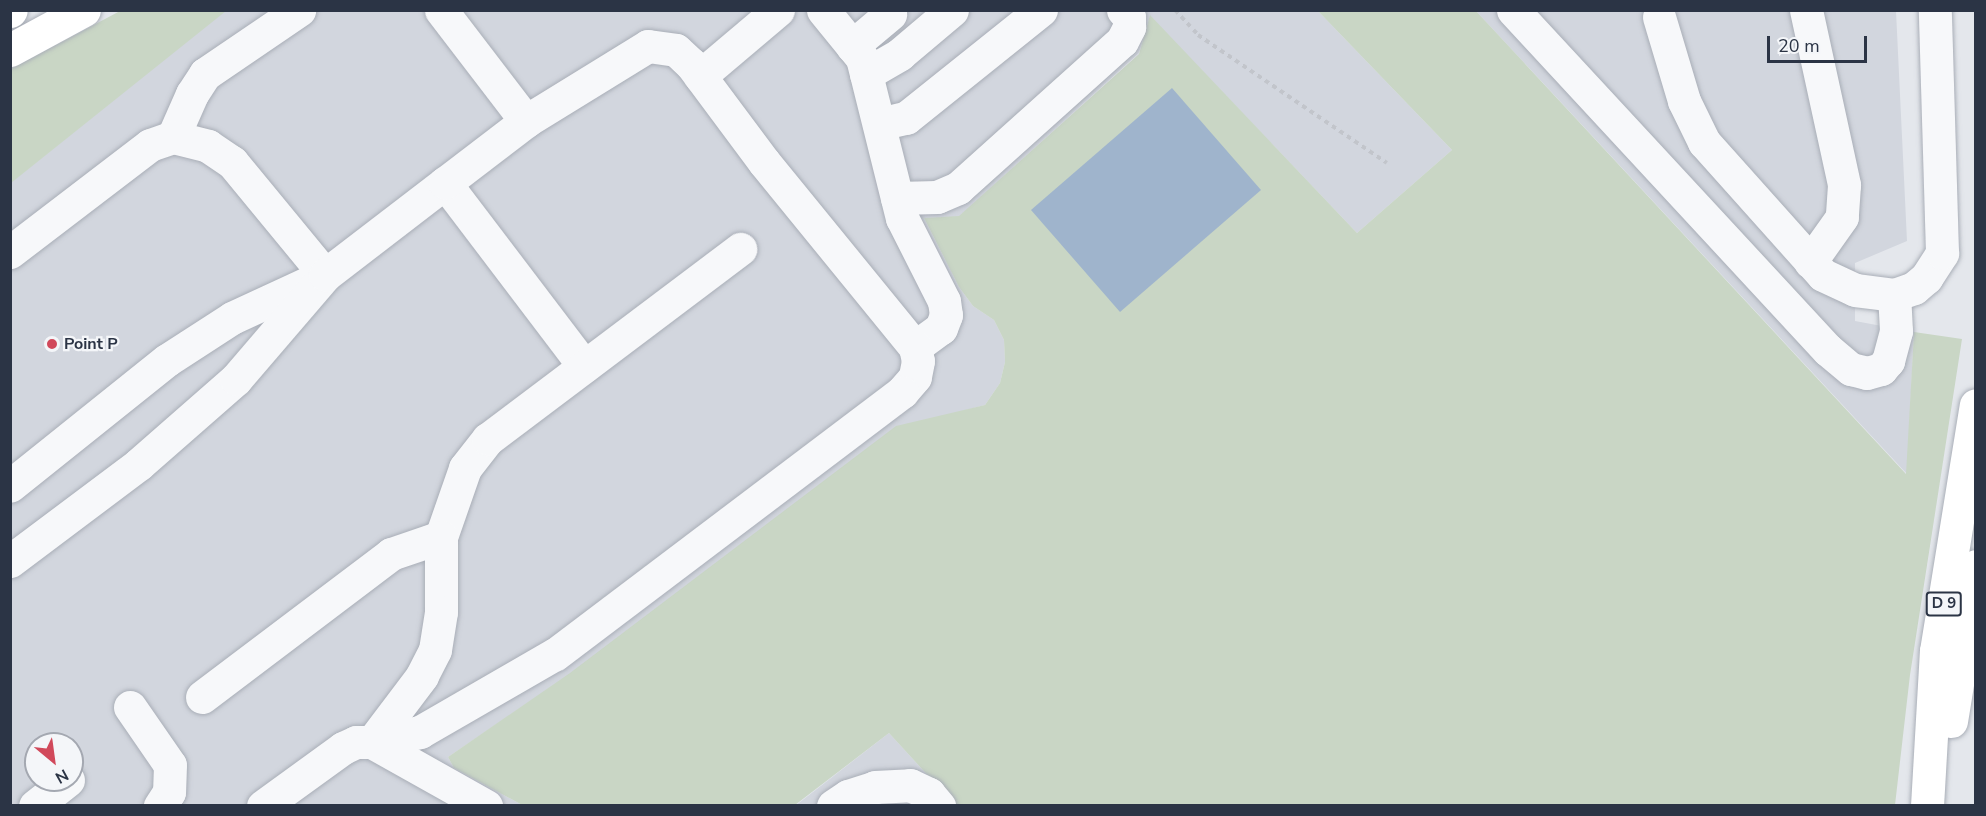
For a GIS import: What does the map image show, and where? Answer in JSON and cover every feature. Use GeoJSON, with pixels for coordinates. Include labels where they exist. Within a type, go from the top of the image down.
{"type":"FeatureCollection","features":[{"type":"Feature","properties":{"kind":"main road"},"geometry":{"type":"LineString","coordinates":[[10,50],[84,10]]}},
{"type":"Feature","properties":{"kind":"main road","name":"D 9"},"geometry":{"type":"LineString","coordinates":[[1928,806],[1936,651],[1976,405]]}},
{"type":"Feature","properties":{"kind":"main road","name":"D 9"},"geometry":{"type":"LineString","coordinates":[[1938,806],[1976,566]]}},
{"type":"Feature","properties":{"kind":"lane"},"geometry":{"type":"LineString","coordinates":[[173,137],[192,94],[205,74],[298,10]]}},
{"type":"Feature","properties":{"kind":"lane"},"geometry":{"type":"LineString","coordinates":[[441,10],[526,121]]}},
{"type":"Feature","properties":{"kind":"lane"},"geometry":{"type":"LineString","coordinates":[[700,76],[778,10]]}},
{"type":"Feature","properties":{"kind":"lane"},"geometry":{"type":"LineString","coordinates":[[823,10],[859,60],[879,123],[902,218],[944,301],[946,315],[941,328],[915,347]]}},
{"type":"Feature","properties":{"kind":"lane"},"geometry":{"type":"LineString","coordinates":[[859,60],[900,54],[952,10]]}},
{"type":"Feature","properties":{"kind":"lane"},"geometry":{"type":"LineString","coordinates":[[879,123],[906,118],[1041,10]]}},
{"type":"Feature","properties":{"kind":"lane"},"geometry":{"type":"LineString","coordinates":[[897,198],[937,197],[958,188],[1122,41],[1129,27],[1129,17],[1123,10]]}},
{"type":"Feature","properties":{"kind":"lane"},"geometry":{"type":"LineString","coordinates":[[1513,10],[1828,350],[1851,369],[1867,374],[1881,369],[1888,361],[1896,331],[1894,295]]}},
{"type":"Feature","properties":{"kind":"lane"},"geometry":{"type":"LineString","coordinates":[[1806,10],[1844,185],[1842,217],[1810,262]]}},
{"type":"Feature","properties":{"kind":"lane"},"geometry":{"type":"LineString","coordinates":[[1659,17],[1684,101],[1704,142],[1810,262],[1838,284],[1894,295],[1914,288],[1926,278],[1942,253],[1935,10]]}},
{"type":"Feature","properties":{"kind":"lane"},"geometry":{"type":"LineString","coordinates":[[859,60],[890,12]]}},
{"type":"Feature","properties":{"kind":"lane"},"geometry":{"type":"LineString","coordinates":[[10,561],[139,464],[236,379],[325,275],[526,121],[648,46],[676,50],[700,76],[764,162],[915,347],[918,361],[915,377],[902,392],[555,654],[420,732],[372,742],[356,742],[344,748],[264,806]]}},
{"type":"Feature","properties":{"kind":"lane"},"geometry":{"type":"LineString","coordinates":[[10,252],[150,145],[173,137],[208,146],[232,162],[325,275]]}},
{"type":"Feature","properties":{"kind":"lane"},"geometry":{"type":"LineString","coordinates":[[445,183],[584,366]]}},
{"type":"Feature","properties":{"kind":"lane"},"geometry":{"type":"LineString","coordinates":[[372,742],[422,676],[435,650],[441,612],[441,537],[465,468],[488,439],[740,249]]}},
{"type":"Feature","properties":{"kind":"lane"},"geometry":{"type":"LineString","coordinates":[[10,486],[167,360],[232,318],[325,275]]}},
{"type":"Feature","properties":{"kind":"lane"},"geometry":{"type":"LineString","coordinates":[[202,697],[391,554],[441,537]]}},
{"type":"Feature","properties":{"kind":"lane"},"geometry":{"type":"LineString","coordinates":[[130,707],[170,765],[170,792],[160,806]]}},
{"type":"Feature","properties":{"kind":"lane"},"geometry":{"type":"LineString","coordinates":[[372,742],[486,806]]}},
{"type":"Feature","properties":{"kind":"lane"},"geometry":{"type":"LineString","coordinates":[[834,806],[848,796],[875,787],[910,785],[929,794],[939,806]]}},
{"type":"Feature","properties":{"kind":"lane"},"geometry":{"type":"LineString","coordinates":[[35,806],[52,792]]}},
{"type":"Feature","properties":{"kind":"path"},"geometry":{"type":"LineString","coordinates":[[1175,10],[1198,35],[1387,163]]}},
{"type":"Feature","properties":{"kind":"shaded area"},"geometry":{"type":"Polygon","coordinates":[[[226,10],[1318,11],[1452,150],[1357,233],[1150,16],[1139,53],[959,217],[924,218],[959,287],[973,306],[994,320],[1004,340],[1005,362],[1000,383],[985,405],[955,413],[448,757],[454,768],[524,806],[11,805],[10,183],[226,10]]]}},
{"type":"Feature","properties":{"kind":"shaded area"},"geometry":{"type":"Polygon","coordinates":[[[1476,11],[1896,11],[1907,241],[1855,263],[1855,321],[1914,332],[1907,474],[1476,11]]]}},
{"type":"Feature","properties":{"kind":"shaded area"},"geometry":{"type":"Polygon","coordinates":[[[889,733],[955,805],[795,806],[889,733]]]}},
{"type":"Feature","properties":{"kind":"green space"},"geometry":{"type":"Polygon","coordinates":[[[120,11],[226,11],[11,183],[11,69],[120,11]]]}},
{"type":"Feature","properties":{"kind":"green space"},"geometry":{"type":"Polygon","coordinates":[[[1318,11],[1476,11],[1906,474],[1914,332],[1962,339],[1910,675],[1895,805],[955,805],[889,733],[795,805],[524,806],[454,768],[448,757],[570,673],[896,426],[985,405],[1000,383],[1005,362],[1004,340],[994,320],[973,306],[959,287],[924,218],[959,216],[1139,54],[1150,15],[1357,233],[1452,150],[1318,11]]]}},
{"type":"Feature","properties":{"kind":"water"},"geometry":{"type":"Polygon","coordinates":[[[1172,88],[1261,190],[1120,312],[1031,210],[1172,88]]]}},
{"type":"Feature","properties":{"kind":"place","name":"Point P"},"geometry":{"type":"Point","coordinates":[52,344]}}]}
